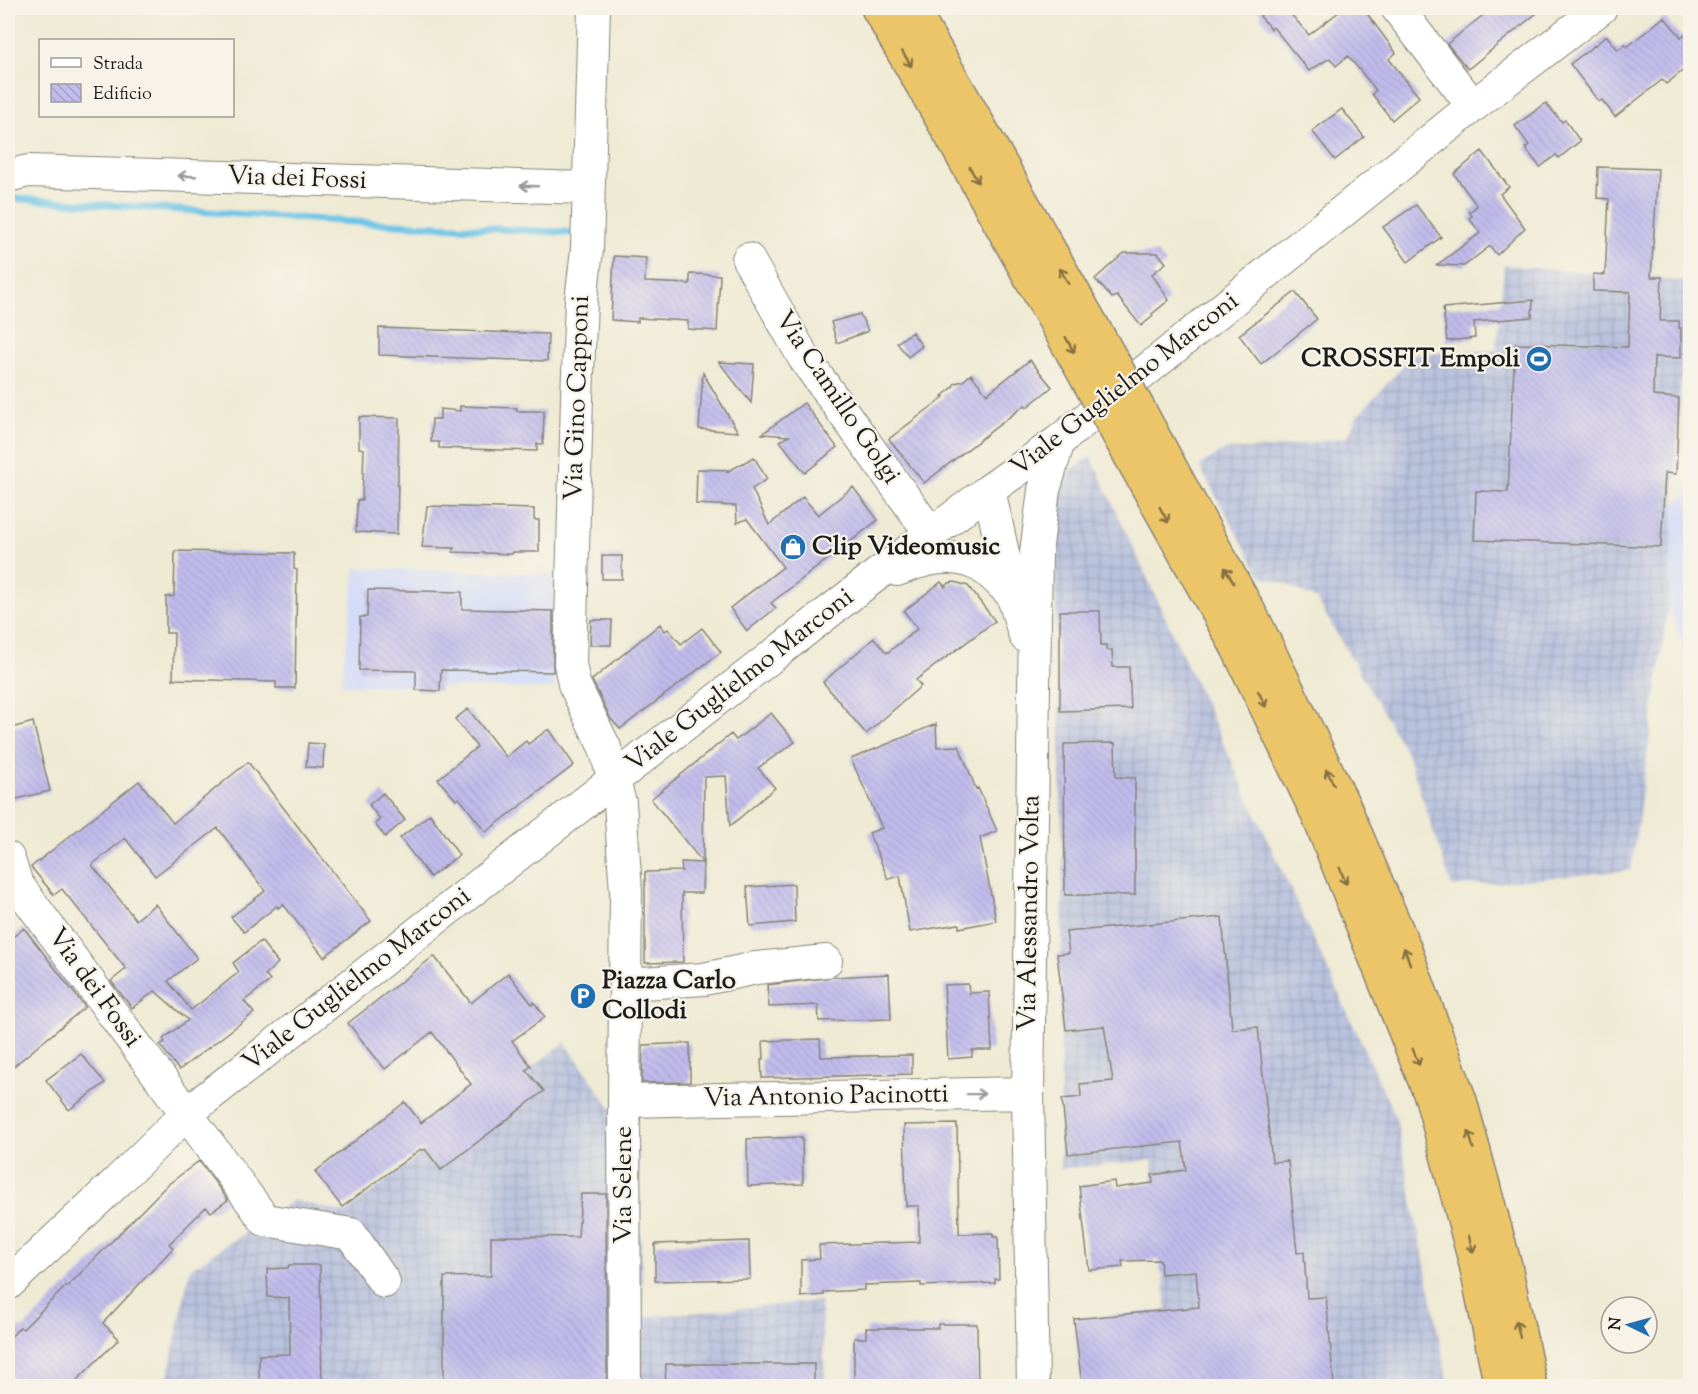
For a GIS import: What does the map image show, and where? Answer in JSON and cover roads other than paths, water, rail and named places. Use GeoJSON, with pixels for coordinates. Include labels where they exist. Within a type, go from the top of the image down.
{"type":"FeatureCollection","features":[{"type":"Feature","properties":{"kind":"highway"},"geometry":{"type":"LineString","coordinates":[[878,8],[957,115]]}},
{"type":"Feature","properties":{"kind":"highway"},"geometry":{"type":"LineString","coordinates":[[911,8],[957,115],[1344,807],[1402,945],[1460,1101],[1505,1266],[1530,1386]]}},
{"type":"Feature","properties":{"kind":"highway"},"geometry":{"type":"LineString","coordinates":[[1247,636],[1432,1098],[1476,1264],[1501,1386]]}},
{"type":"Feature","properties":{"kind":"street","name":"Via Gino Capponi"},"geometry":{"type":"LineString","coordinates":[[594,8],[587,249],[581,302],[577,386],[570,664],[574,684],[604,748],[614,780]]}},
{"type":"Feature","properties":{"kind":"street"},"geometry":{"type":"LineString","coordinates":[[1397,8],[1473,106]]}},
{"type":"Feature","properties":{"kind":"street","name":"Viale Guglielmo Marconi"},"geometry":{"type":"LineString","coordinates":[[8,1284],[187,1113],[866,583],[989,490],[1059,441],[1473,106],[1601,8]]}},
{"type":"Feature","properties":{"kind":"street","name":"Via dei Fossi"},"geometry":{"type":"LineString","coordinates":[[8,176],[28,171],[587,188]]}},
{"type":"Feature","properties":{"kind":"street","name":"Via Camillo Golgi"},"geometry":{"type":"LineString","coordinates":[[748,259],[804,358],[931,534]]}},
{"type":"Feature","properties":{"kind":"street","name":"Via Alessandro Volta"},"geometry":{"type":"LineString","coordinates":[[1033,1386],[1028,1093],[1035,553],[1044,490],[1059,441]]}},
{"type":"Feature","properties":{"kind":"street"},"geometry":{"type":"LineString","coordinates":[[989,490],[1006,497],[1027,518],[1035,553]]}},
{"type":"Feature","properties":{"kind":"street"},"geometry":{"type":"LineString","coordinates":[[989,490],[1012,594],[1033,663]]}},
{"type":"Feature","properties":{"kind":"street"},"geometry":{"type":"LineString","coordinates":[[866,583],[934,557],[954,557],[981,566],[1012,594]]}},
{"type":"Feature","properties":{"kind":"street","name":"Via Selene"},"geometry":{"type":"LineString","coordinates":[[614,780],[620,803],[626,891],[625,1386]]}},
{"type":"Feature","properties":{"kind":"street","name":"Via dei Fossi"},"geometry":{"type":"LineString","coordinates":[[8,858],[17,884],[265,1220],[351,1234],[384,1282]]}},
{"type":"Feature","properties":{"kind":"street"},"geometry":{"type":"LineString","coordinates":[[626,984],[704,979],[756,968],[826,961]]}},
{"type":"Feature","properties":{"kind":"street","name":"Via Antonio Pacinotti"},"geometry":{"type":"LineString","coordinates":[[624,1101],[1028,1093]]}},
{"type":"Feature","properties":{"kind":"waterway"},"geometry":{"type":"LineString","coordinates":[[8,198],[353,222],[578,233]]}},
{"type":"Feature","properties":{"kind":"place","name":"CROSSFIT Empoli"},"geometry":{"type":"Point","coordinates":[1539,359]}},
{"type":"Feature","properties":{"kind":"place","name":"Clip Videomusic"},"geometry":{"type":"Point","coordinates":[793,547]}},
{"type":"Feature","properties":{"kind":"place","name":"Piazza Carlo Collodi"},"geometry":{"type":"Point","coordinates":[583,996]}}]}
